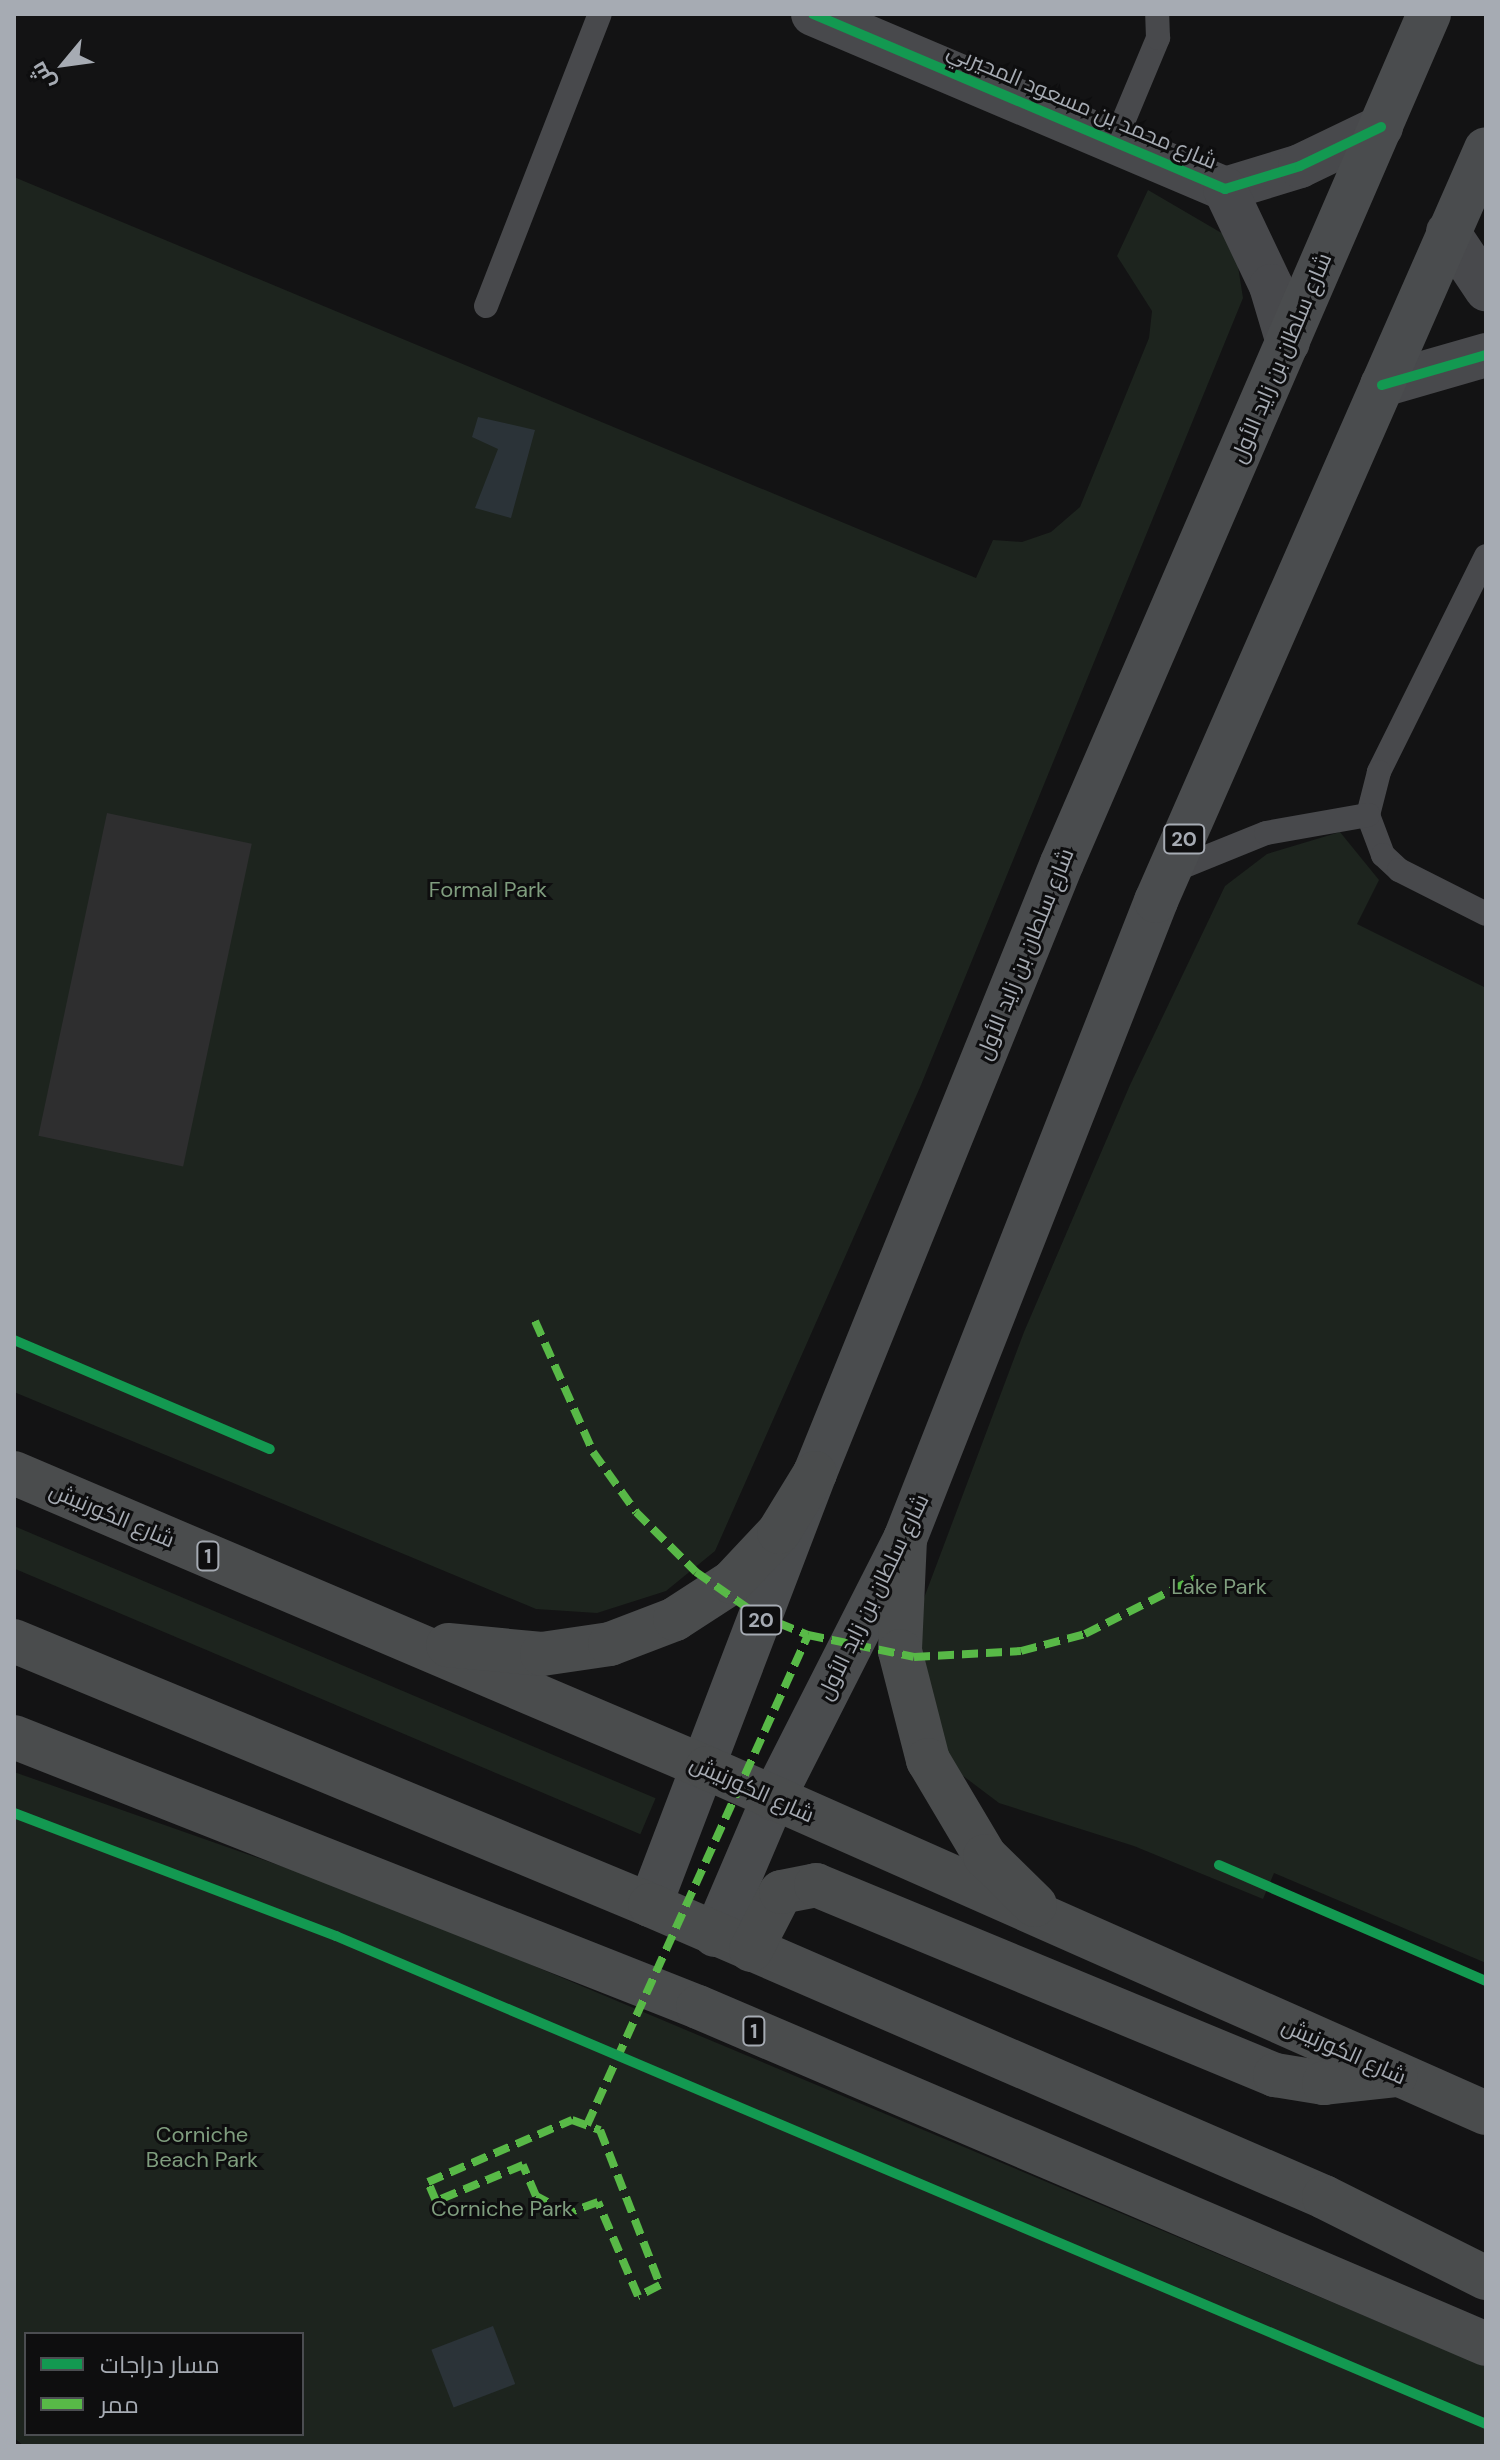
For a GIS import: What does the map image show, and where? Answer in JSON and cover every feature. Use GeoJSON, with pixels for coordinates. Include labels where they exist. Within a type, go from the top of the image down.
{"type":"FeatureCollection","features":[{"type":"Feature","properties":{"kind":"highway","name":"شارع الكورنيش"},"geometry":{"type":"LineString","coordinates":[[14,1473],[707,1768],[1069,1931],[1486,2113]]}},
{"type":"Feature","properties":{"kind":"highway"},"geometry":{"type":"LineString","coordinates":[[402,1640],[542,1654],[610,1644],[675,1619],[732,1582],[779,1532],[815,1473]]}},
{"type":"Feature","properties":{"kind":"highway"},"geometry":{"type":"LineString","coordinates":[[905,1539],[900,1651],[928,1760],[985,1856],[1069,1931]]}},
{"type":"Feature","properties":{"kind":"highway"},"geometry":{"type":"LineString","coordinates":[[14,1641],[650,1905],[1324,2197],[1486,2278]]}},
{"type":"Feature","properties":{"kind":"highway","name":"1"},"geometry":{"type":"LineString","coordinates":[[14,1737],[698,2007],[1486,2344]]}},
{"type":"Feature","properties":{"kind":"highway"},"geometry":{"type":"LineString","coordinates":[[733,1942],[781,1892],[816,1885],[1275,2075],[1324,2083],[1399,2075]]}},
{"type":"Feature","properties":{"kind":"main road","name":"شارع سلطان بن زايد الأول"},"geometry":{"type":"LineString","coordinates":[[650,1905],[707,1768],[815,1473],[1062,863],[1429,14]]}},
{"type":"Feature","properties":{"kind":"main road","name":"شارع سلطان بن زايد الأول"},"geometry":{"type":"LineString","coordinates":[[733,1942],[773,1799],[905,1539],[1169,873],[1486,149]]}},
{"type":"Feature","properties":{"kind":"street","name":"شارع محمد بن مسعود المحيربي"},"geometry":{"type":"LineString","coordinates":[[813,14],[1225,189],[1300,166],[1381,127]]}},
{"type":"Feature","properties":{"kind":"street","name":"شارع محمد بن مسعود المحيربي"},"geometry":{"type":"LineString","coordinates":[[1225,189],[1271,286],[1288,343]]}},
{"type":"Feature","properties":{"kind":"street"},"geometry":{"type":"LineString","coordinates":[[1448,232],[1486,289]]}},
{"type":"Feature","properties":{"kind":"street"},"geometry":{"type":"LineString","coordinates":[[1382,385],[1486,355]]}},
{"type":"Feature","properties":{"kind":"lane"},"geometry":{"type":"LineString","coordinates":[[486,306],[600,14]]}},
{"type":"Feature","properties":{"kind":"lane"},"geometry":{"type":"LineString","coordinates":[[1115,141],[1158,38],[1157,14]]}},
{"type":"Feature","properties":{"kind":"lane"},"geometry":{"type":"LineString","coordinates":[[1486,556],[1379,772],[1368,815],[1373,836],[1399,870],[1486,914]]}},
{"type":"Feature","properties":{"kind":"lane"},"geometry":{"type":"LineString","coordinates":[[1169,873],[1266,833],[1368,815]]}},
{"type":"Feature","properties":{"kind":"green space","name":"Formal Park"},"geometry":{"type":"Polygon","coordinates":[[[14,177],[976,578],[993,540],[1022,542],[1051,532],[1080,507],[1149,338],[1152,311],[1117,256],[1148,190],[1225,235],[1237,260],[1243,298],[921,1085],[715,1551],[666,1591],[597,1613],[536,1609],[14,1392],[14,177]]]}},
{"type":"Feature","properties":{"kind":"green space","name":"Lake Park"},"geometry":{"type":"Polygon","coordinates":[[[1340,832],[1379,880],[1357,924],[1486,988],[1486,1963],[1274,1873],[1263,1899],[1134,1846],[999,1803],[954,1769],[916,1681],[921,1606],[1024,1332],[1130,1085],[1225,886],[1267,854],[1340,832]]]}},
{"type":"Feature","properties":{"kind":"green space"},"geometry":{"type":"Polygon","coordinates":[[[14,1526],[656,1798],[640,1834],[14,1568],[14,1526]]]}},
{"type":"Feature","properties":{"kind":"green space","name":"Corniche Park"},"geometry":{"type":"Polygon","coordinates":[[[14,1772],[375,1899],[1486,2367],[1486,2446],[24,2446],[14,2438],[14,1772]]]}},
{"type":"Feature","properties":{"kind":"shaded area"},"geometry":{"type":"Polygon","coordinates":[[[478,417],[535,430],[511,518],[475,508],[498,449],[472,437],[478,417]]]}},
{"type":"Feature","properties":{"kind":"shaded area"},"geometry":{"type":"Polygon","coordinates":[[[493,2326],[515,2384],[454,2408],[431,2350],[493,2326]]]}},
{"type":"Feature","properties":{"kind":"building"},"geometry":{"type":"Polygon","coordinates":[[[107,813],[252,844],[183,1167],[38,1136],[107,813]]]}},
{"type":"Feature","properties":{"kind":"marked path"},"geometry":{"type":"LineString","coordinates":[[535,1321],[593,1452],[636,1512],[696,1572],[756,1614],[808,1635],[914,1657],[1021,1651],[1085,1634],[1196,1578]]}},
{"type":"Feature","properties":{"kind":"marked path"},"geometry":{"type":"LineString","coordinates":[[587,2125],[808,1635]]}},
{"type":"Feature","properties":{"kind":"marked path"},"geometry":{"type":"LineString","coordinates":[[572,2120],[600,2130],[660,2285],[638,2296],[598,2202],[568,2213],[536,2196],[523,2165],[436,2201],[428,2182],[572,2120]]}},
{"type":"Feature","properties":{"kind":"cycle path"},"geometry":{"type":"LineString","coordinates":[[813,14],[1225,189],[1300,166],[1381,127]]}},
{"type":"Feature","properties":{"kind":"cycle path"},"geometry":{"type":"LineString","coordinates":[[1382,385],[1486,355]]}},
{"type":"Feature","properties":{"kind":"cycle path"},"geometry":{"type":"LineString","coordinates":[[14,1340],[270,1449]]}},
{"type":"Feature","properties":{"kind":"cycle path"},"geometry":{"type":"LineString","coordinates":[[14,1813],[336,1936],[1486,2424]]}},
{"type":"Feature","properties":{"kind":"cycle path"},"geometry":{"type":"LineString","coordinates":[[1219,1865],[1486,1981]]}},
{"type":"Feature","properties":{"kind":"park label","name":"Corniche Beach Park"},"geometry":{"type":"Point","coordinates":[202,2146]}}]}
